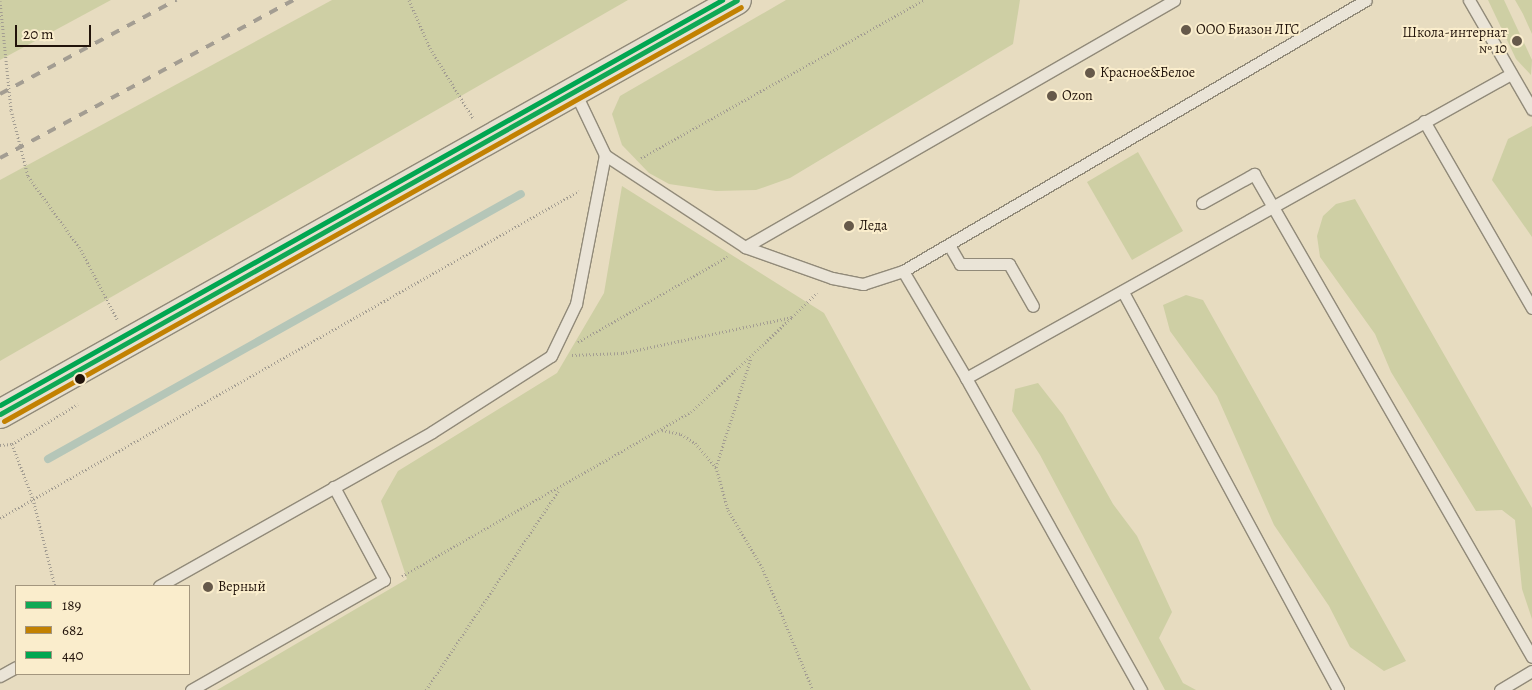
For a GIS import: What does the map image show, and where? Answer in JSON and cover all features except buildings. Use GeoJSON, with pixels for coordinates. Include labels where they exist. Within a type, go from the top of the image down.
{"type":"FeatureCollection","features":[{"type":"Feature","properties":{"kind":"main road"},"geometry":{"type":"LineString","coordinates":[[0,414],[737,0]]}},
{"type":"Feature","properties":{"kind":"lane"},"geometry":{"type":"LineString","coordinates":[[745,247],[1174,0]]}},
{"type":"Feature","properties":{"kind":"lane"},"geometry":{"type":"LineString","coordinates":[[575,92],[605,155],[622,168],[745,247],[832,278],[863,284],[903,271],[1366,0]]}},
{"type":"Feature","properties":{"kind":"lane"},"geometry":{"type":"LineString","coordinates":[[1469,0],[1509,75],[1532,109]]}},
{"type":"Feature","properties":{"kind":"lane"},"geometry":{"type":"LineString","coordinates":[[966,378],[1123,292],[1272,205],[1509,75]]}},
{"type":"Feature","properties":{"kind":"lane"},"geometry":{"type":"LineString","coordinates":[[1424,121],[1532,308]]}},
{"type":"Feature","properties":{"kind":"lane"},"geometry":{"type":"LineString","coordinates":[[161,585],[334,487],[552,356],[576,304],[605,155]]}},
{"type":"Feature","properties":{"kind":"lane"},"geometry":{"type":"LineString","coordinates":[[1202,203],[1254,174],[1532,657]]}},
{"type":"Feature","properties":{"kind":"lane"},"geometry":{"type":"LineString","coordinates":[[948,245],[960,264],[1009,264],[1033,306]]}},
{"type":"Feature","properties":{"kind":"lane"},"geometry":{"type":"LineString","coordinates":[[903,271],[966,378],[1141,690]]}},
{"type":"Feature","properties":{"kind":"lane"},"geometry":{"type":"LineString","coordinates":[[1123,292],[1338,690]]}},
{"type":"Feature","properties":{"kind":"lane"},"geometry":{"type":"LineString","coordinates":[[191,690],[384,580],[334,487]]}},
{"type":"Feature","properties":{"kind":"lane"},"geometry":{"type":"LineString","coordinates":[[0,676],[15,668]]}},
{"type":"Feature","properties":{"kind":"lane"},"geometry":{"type":"LineString","coordinates":[[1500,690],[1532,671]]}},
{"type":"Feature","properties":{"kind":"path"},"geometry":{"type":"LineString","coordinates":[[409,0],[430,48],[487,142]]}},
{"type":"Feature","properties":{"kind":"path"},"geometry":{"type":"LineString","coordinates":[[622,168],[924,0]]}},
{"type":"Feature","properties":{"kind":"path"},"geometry":{"type":"LineString","coordinates":[[0,1],[10,110],[28,176],[101,286],[128,342]]}},
{"type":"Feature","properties":{"kind":"path"},"geometry":{"type":"LineString","coordinates":[[0,518],[599,180]]}},
{"type":"Feature","properties":{"kind":"path"},"geometry":{"type":"LineString","coordinates":[[552,356],[745,247]]}},
{"type":"Feature","properties":{"kind":"path"},"geometry":{"type":"LineString","coordinates":[[384,580],[411,574],[558,491],[691,412],[751,358],[832,278]]}},
{"type":"Feature","properties":{"kind":"path"},"geometry":{"type":"LineString","coordinates":[[552,356],[623,353],[792,317]]}},
{"type":"Feature","properties":{"kind":"path"},"geometry":{"type":"LineString","coordinates":[[716,467],[751,358]]}},
{"type":"Feature","properties":{"kind":"path"},"geometry":{"type":"LineString","coordinates":[[0,445],[12,444],[78,404]]}},
{"type":"Feature","properties":{"kind":"path"},"geometry":{"type":"LineString","coordinates":[[661,430],[681,434],[696,443],[716,467],[728,510],[762,567],[813,690]]}},
{"type":"Feature","properties":{"kind":"path"},"geometry":{"type":"LineString","coordinates":[[12,444],[33,499],[55,585]]}},
{"type":"Feature","properties":{"kind":"path"},"geometry":{"type":"LineString","coordinates":[[426,690],[558,491]]}},
{"type":"Feature","properties":{"kind":"green space"},"geometry":{"type":"Polygon","coordinates":[[[0,0],[111,0],[0,60],[0,0]]]}},
{"type":"Feature","properties":{"kind":"green space"},"geometry":{"type":"Polygon","coordinates":[[[332,0],[628,0],[0,361],[0,180],[332,0]]]}},
{"type":"Feature","properties":{"kind":"green space"},"geometry":{"type":"Polygon","coordinates":[[[786,0],[1020,0],[1013,44],[790,178],[756,190],[716,191],[669,184],[649,173],[622,145],[612,114],[620,96],[786,0]]]}},
{"type":"Feature","properties":{"kind":"green space"},"geometry":{"type":"Polygon","coordinates":[[[1488,0],[1504,0],[1532,60],[1531,75],[1516,59],[1488,0]]]}},
{"type":"Feature","properties":{"kind":"green space"},"geometry":{"type":"Polygon","coordinates":[[[1515,0],[1532,0],[1532,34],[1523,14],[1515,0]]]}},
{"type":"Feature","properties":{"kind":"green space"},"geometry":{"type":"Polygon","coordinates":[[[1532,126],[1532,237],[1492,180],[1508,139],[1532,126]]]}},
{"type":"Feature","properties":{"kind":"green space"},"geometry":{"type":"Polygon","coordinates":[[[1138,152],[1183,231],[1132,260],[1087,182],[1138,152]]]}},
{"type":"Feature","properties":{"kind":"green space"},"geometry":{"type":"Polygon","coordinates":[[[622,186],[824,313],[1031,690],[217,690],[407,579],[381,501],[398,471],[557,373],[604,293],[622,186]]]}},
{"type":"Feature","properties":{"kind":"green space"},"geometry":{"type":"Polygon","coordinates":[[[1355,199],[1532,508],[1532,619],[1522,589],[1515,520],[1502,510],[1476,511],[1391,372],[1375,334],[1320,257],[1317,236],[1323,216],[1336,204],[1355,199]]]}},
{"type":"Feature","properties":{"kind":"green space"},"geometry":{"type":"Polygon","coordinates":[[[1186,295],[1203,300],[1406,661],[1384,671],[1350,647],[1329,606],[1274,525],[1217,396],[1170,331],[1163,305],[1186,295]]]}},
{"type":"Feature","properties":{"kind":"green space"},"geometry":{"type":"Polygon","coordinates":[[[1038,383],[1063,415],[1113,504],[1137,536],[1172,612],[1159,638],[1183,683],[1196,690],[1165,690],[1040,455],[1012,411],[1015,389],[1038,383]]]}},
{"type":"Feature","properties":{"kind":"waterway"},"geometry":{"type":"LineString","coordinates":[[48,459],[521,194]]}},
{"type":"Feature","properties":{"kind":"railway"},"geometry":{"type":"LineString","coordinates":[[0,94],[176,0]]}},
{"type":"Feature","properties":{"kind":"railway"},"geometry":{"type":"LineString","coordinates":[[0,158],[293,0]]}},
{"type":"Feature","properties":{"kind":"transit line","name":"440"},"geometry":{"type":"LineString","coordinates":[[0,405],[722,0]]}},
{"type":"Feature","properties":{"kind":"transit line","name":"189"},"geometry":{"type":"LineString","coordinates":[[0,414],[737,0]]}},
{"type":"Feature","properties":{"kind":"transit line","name":"682"},"geometry":{"type":"LineString","coordinates":[[4,421],[741,7]]}},
{"type":"Feature","properties":{"kind":"place","name":"ООО Биазон ЛГС"},"geometry":{"type":"Point","coordinates":[1186,30]}},
{"type":"Feature","properties":{"kind":"place","name":"Школа-интернат № 10"},"geometry":{"type":"Point","coordinates":[1517,41]}},
{"type":"Feature","properties":{"kind":"place","name":"Красное&Белое"},"geometry":{"type":"Point","coordinates":[1090,73]}},
{"type":"Feature","properties":{"kind":"place","name":"Ozon"},"geometry":{"type":"Point","coordinates":[1052,96]}},
{"type":"Feature","properties":{"kind":"place","name":"Леда"},"geometry":{"type":"Point","coordinates":[849,226]}},
{"type":"Feature","properties":{"kind":"place","name":"Верный"},"geometry":{"type":"Point","coordinates":[208,587]}}]}
